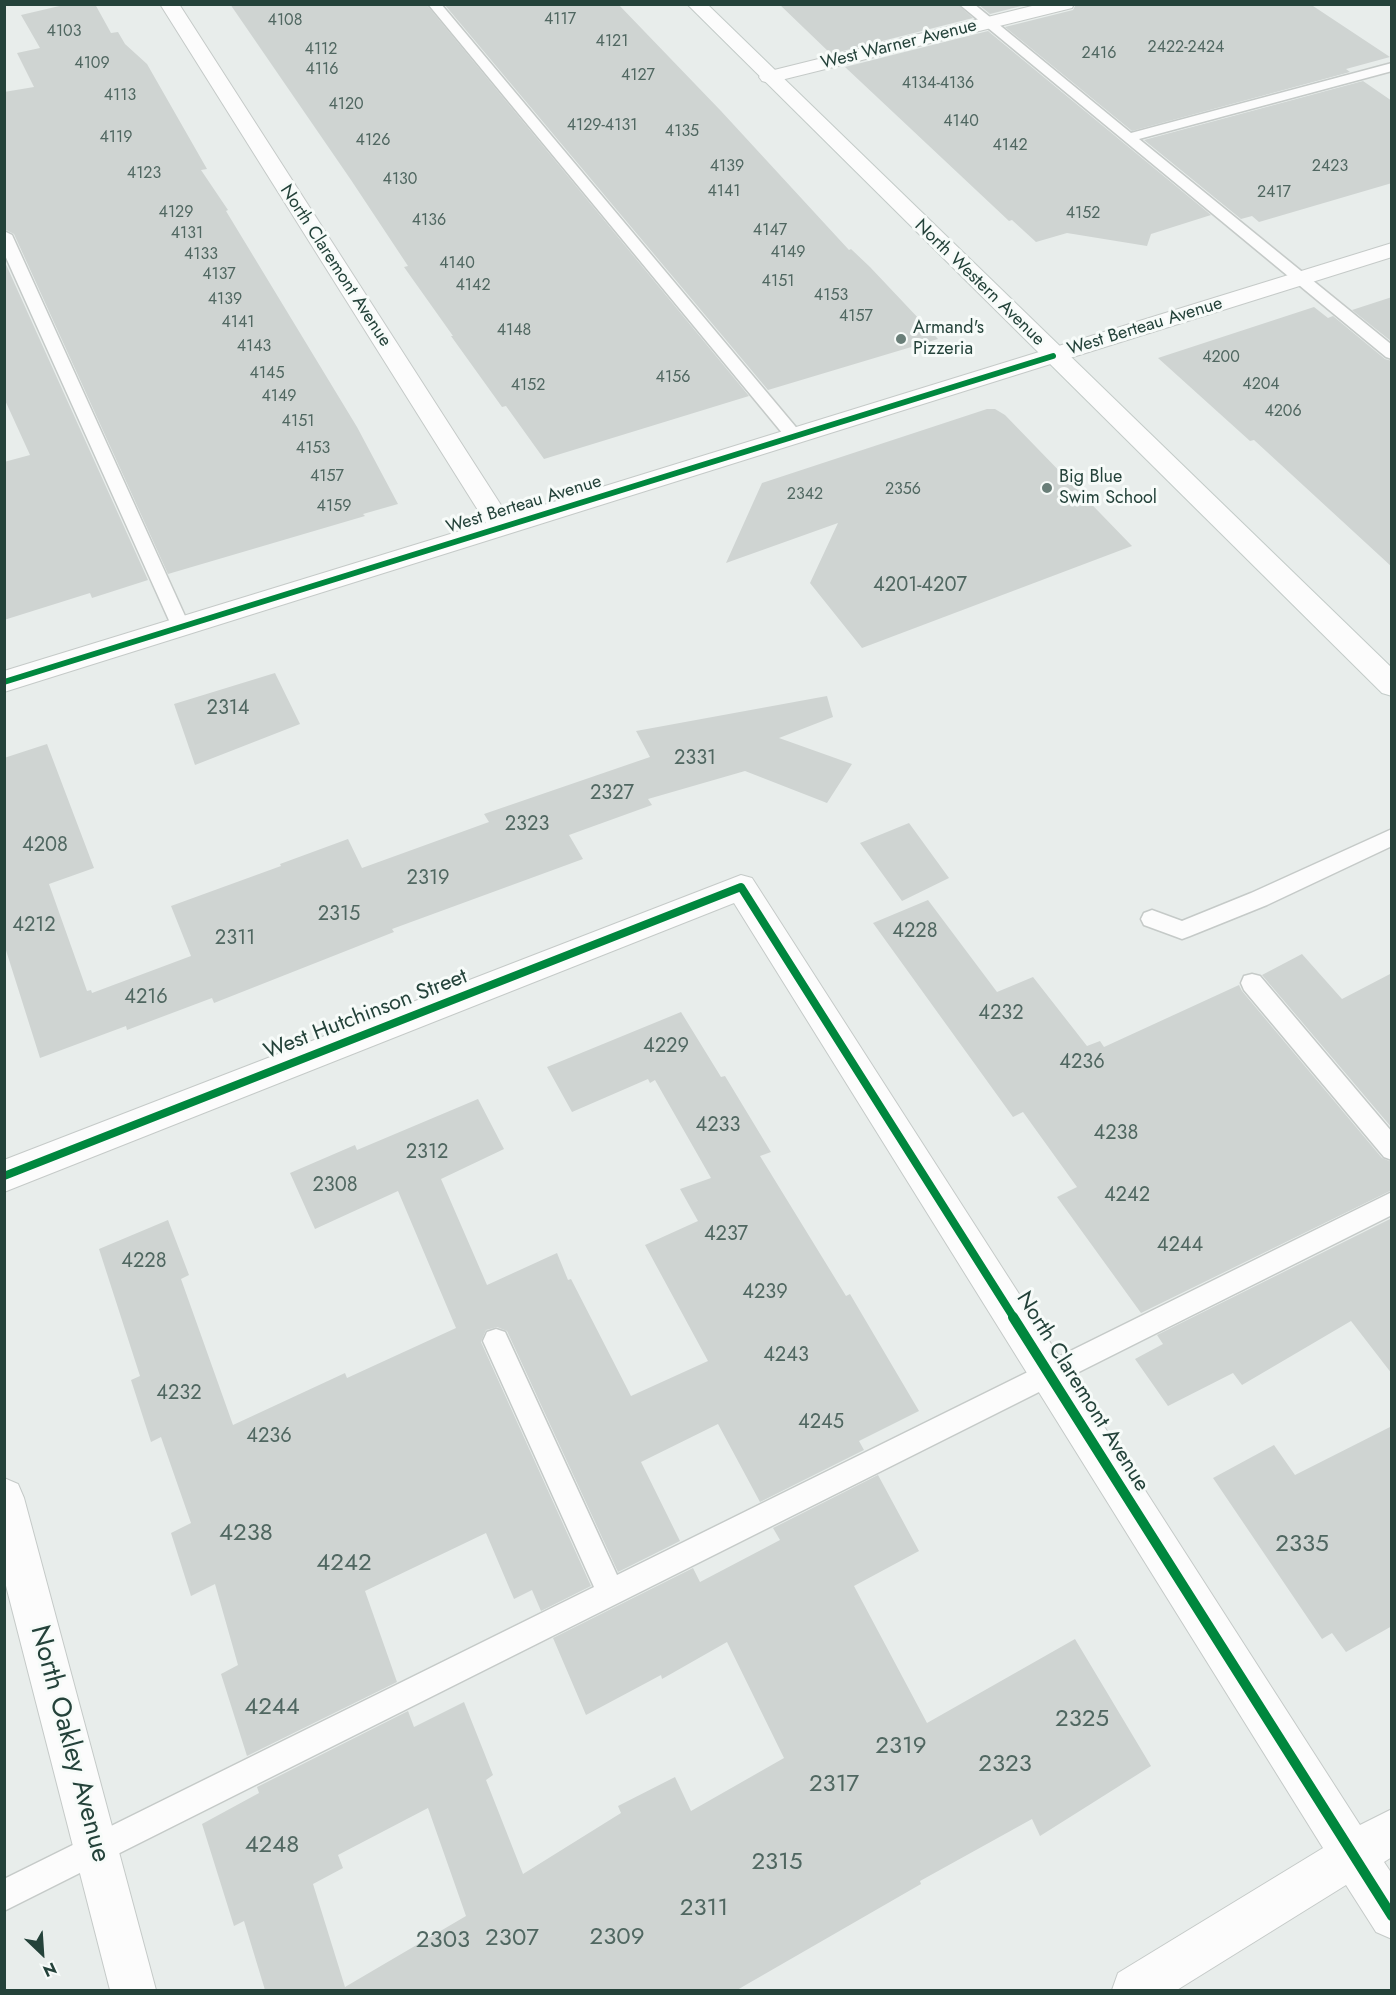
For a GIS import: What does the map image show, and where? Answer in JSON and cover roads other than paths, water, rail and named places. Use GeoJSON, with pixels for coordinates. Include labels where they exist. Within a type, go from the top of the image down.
{"type":"FeatureCollection","features":[{"type":"Feature","properties":{"kind":"street","name":"North Claremont Avenue"},"geometry":{"type":"LineString","coordinates":[[169,4],[502,527]]}},
{"type":"Feature","properties":{"kind":"street","name":"North Western Avenue"},"geometry":{"type":"LineString","coordinates":[[696,4],[1392,686]]}},
{"type":"Feature","properties":{"kind":"street","name":"West Warner Avenue"},"geometry":{"type":"LineString","coordinates":[[769,77],[1065,4]]}},
{"type":"Feature","properties":{"kind":"street","name":"West Berteau Avenue"},"geometry":{"type":"LineString","coordinates":[[4,682],[1392,250]]}},
{"type":"Feature","properties":{"kind":"street","name":"North Claremont Avenue"},"geometry":{"type":"LineString","coordinates":[[741,887],[1392,1916]]}},
{"type":"Feature","properties":{"kind":"street","name":"West Hutchinson Street"},"geometry":{"type":"LineString","coordinates":[[4,1176],[741,887]]}},
{"type":"Feature","properties":{"kind":"street","name":"North Oakley Avenue"},"geometry":{"type":"LineString","coordinates":[[4,1498],[133,1990]]}},
{"type":"Feature","properties":{"kind":"street"},"geometry":{"type":"LineString","coordinates":[[1135,1990],[1392,1831]]}},
{"type":"Feature","properties":{"kind":"lane"},"geometry":{"type":"LineString","coordinates":[[434,4],[794,436]]}},
{"type":"Feature","properties":{"kind":"lane"},"geometry":{"type":"LineString","coordinates":[[965,4],[1392,354]]}},
{"type":"Feature","properties":{"kind":"lane"},"geometry":{"type":"LineString","coordinates":[[1128,138],[1392,67]]}},
{"type":"Feature","properties":{"kind":"lane"},"geometry":{"type":"LineString","coordinates":[[4,235],[182,627]]}},
{"type":"Feature","properties":{"kind":"lane"},"geometry":{"type":"LineString","coordinates":[[1152,919],[1182,930],[1259,898],[1392,837]]}},
{"type":"Feature","properties":{"kind":"lane"},"geometry":{"type":"LineString","coordinates":[[1252,983],[1392,1150]]}},
{"type":"Feature","properties":{"kind":"lane"},"geometry":{"type":"LineString","coordinates":[[4,1896],[1392,1203]]}},
{"type":"Feature","properties":{"kind":"lane"},"geometry":{"type":"LineString","coordinates":[[496,1341],[611,1593]]}},
{"type":"Feature","properties":{"kind":"place","name":"Armand's Pizzeria"},"geometry":{"type":"Point","coordinates":[901,339]}},
{"type":"Feature","properties":{"kind":"place","name":"Big Blue Swim School"},"geometry":{"type":"Point","coordinates":[1047,488]}}]}
